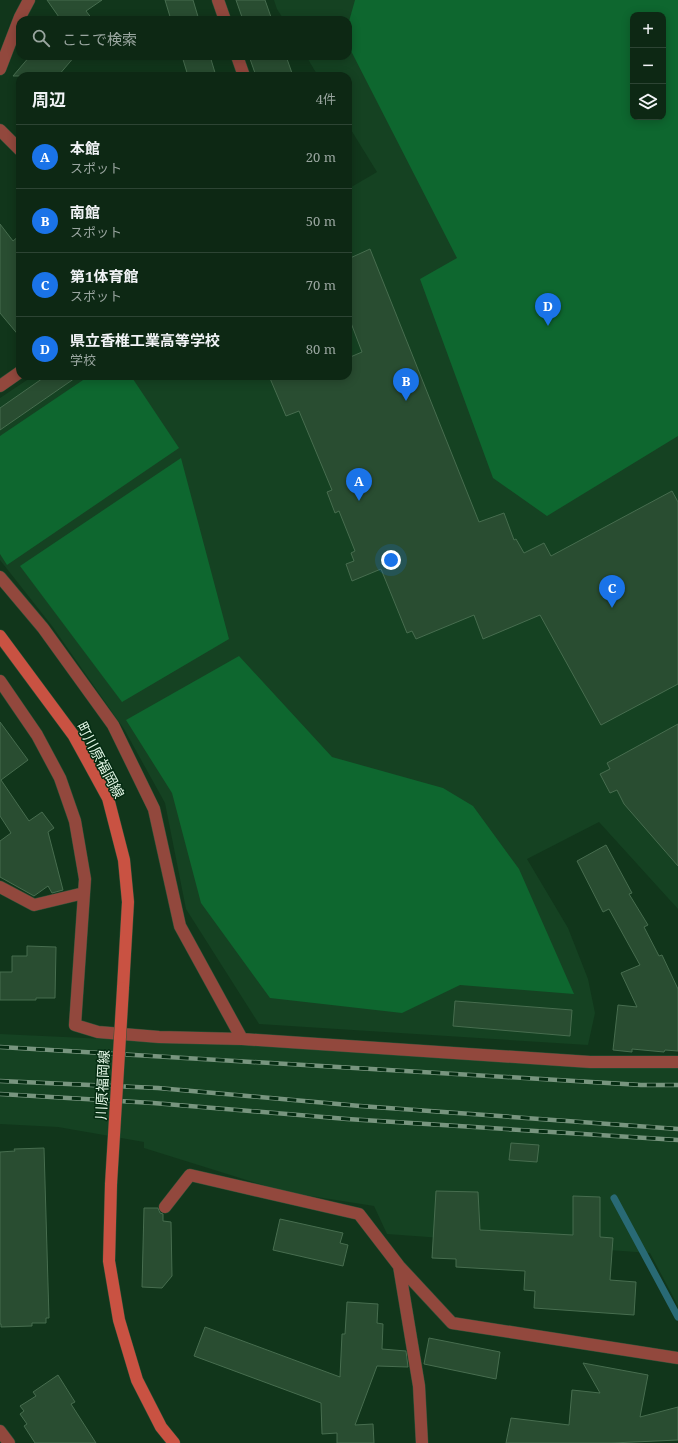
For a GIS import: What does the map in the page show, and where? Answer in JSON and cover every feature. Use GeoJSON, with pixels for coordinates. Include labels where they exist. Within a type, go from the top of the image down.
{"type":"FeatureCollection","features":[{"type":"Feature","properties":{"kind":"main road","name":"町川原福岡線"},"geometry":{"type":"LineString","coordinates":[[0,636],[74,736],[108,798],[124,860],[128,902],[123,988]]}},
{"type":"Feature","properties":{"kind":"main road","name":"川原福岡線"},"geometry":{"type":"LineString","coordinates":[[123,988],[111,1184],[109,1261],[119,1320],[137,1380],[161,1427],[174,1443]]}},
{"type":"Feature","properties":{"kind":"street"},"geometry":{"type":"LineString","coordinates":[[21,16],[29,0]]}},
{"type":"Feature","properties":{"kind":"street"},"geometry":{"type":"LineString","coordinates":[[218,0],[224,16]]}},
{"type":"Feature","properties":{"kind":"street"},"geometry":{"type":"LineString","coordinates":[[0,69],[16,28]]}},
{"type":"Feature","properties":{"kind":"street"},"geometry":{"type":"LineString","coordinates":[[238,60],[243,72]]}},
{"type":"Feature","properties":{"kind":"street"},"geometry":{"type":"LineString","coordinates":[[0,130],[16,146]]}},
{"type":"Feature","properties":{"kind":"street"},"geometry":{"type":"LineString","coordinates":[[0,386],[16,375]]}},
{"type":"Feature","properties":{"kind":"street"},"geometry":{"type":"LineString","coordinates":[[0,577],[43,628],[113,725],[154,809],[180,926],[242,1039]]}},
{"type":"Feature","properties":{"kind":"street"},"geometry":{"type":"LineString","coordinates":[[0,681],[37,735],[60,778],[75,821],[84,879],[84,893],[75,1025],[98,1032],[159,1037],[242,1039],[590,1062],[678,1062]]}},
{"type":"Feature","properties":{"kind":"street"},"geometry":{"type":"LineString","coordinates":[[0,887],[34,904],[84,893]]}},
{"type":"Feature","properties":{"kind":"street"},"geometry":{"type":"LineString","coordinates":[[165,1207],[190,1175],[359,1214],[399,1266],[452,1323],[678,1358]]}},
{"type":"Feature","properties":{"kind":"street"},"geometry":{"type":"LineString","coordinates":[[399,1266],[419,1386],[422,1443]]}},
{"type":"Feature","properties":{"kind":"street"},"geometry":{"type":"LineString","coordinates":[[0,1432],[9,1443]]}},
{"type":"Feature","properties":{"kind":"shaded area"},"geometry":{"type":"Polygon","coordinates":[[[274,0],[678,0],[678,909],[599,822],[527,859],[568,928],[588,979],[595,1013],[588,1045],[259,1024],[186,909],[165,803],[124,729],[52,626],[0,560],[0,398],[27,380],[352,380],[352,187],[377,172],[352,131],[352,72],[316,72],[308,60],[352,60],[352,16],[281,16],[274,0]]]}},
{"type":"Feature","properties":{"kind":"shaded area"},"geometry":{"type":"Polygon","coordinates":[[[355,0],[678,0],[678,436],[547,516],[493,478],[420,279],[457,258],[352,53],[352,16],[351,16],[355,0]]]}},
{"type":"Feature","properties":{"kind":"shaded area"},"geometry":{"type":"Polygon","coordinates":[[[83,380],[134,380],[179,448],[7,565],[0,554],[0,436],[83,380]]]}},
{"type":"Feature","properties":{"kind":"shaded area"},"geometry":{"type":"Polygon","coordinates":[[[181,458],[229,639],[122,702],[20,566],[181,458]]]}},
{"type":"Feature","properties":{"kind":"shaded area"},"geometry":{"type":"Polygon","coordinates":[[[239,656],[332,757],[443,788],[473,806],[519,869],[574,994],[460,985],[402,1013],[270,998],[201,903],[172,793],[126,720],[239,656]]]}},
{"type":"Feature","properties":{"kind":"shaded area"},"geometry":{"type":"Polygon","coordinates":[[[0,1034],[678,1066],[678,1306],[650,1253],[387,1234],[374,1206],[285,1192],[144,1148],[144,1142],[58,1127],[0,1124],[0,1034]]]}},
{"type":"Feature","properties":{"kind":"building"},"geometry":{"type":"Polygon","coordinates":[[[47,0],[102,0],[86,11],[90,16],[58,16],[47,0]]]}},
{"type":"Feature","properties":{"kind":"building"},"geometry":{"type":"Polygon","coordinates":[[[165,0],[193,0],[198,16],[170,16],[165,0]]]}},
{"type":"Feature","properties":{"kind":"building"},"geometry":{"type":"Polygon","coordinates":[[[236,0],[265,0],[271,16],[242,16],[236,0]]]}},
{"type":"Feature","properties":{"kind":"building"},"geometry":{"type":"Polygon","coordinates":[[[27,60],[72,60],[61,72],[16,72],[27,60]]]}},
{"type":"Feature","properties":{"kind":"building"},"geometry":{"type":"Polygon","coordinates":[[[183,60],[211,60],[215,72],[187,72],[183,60]]]}},
{"type":"Feature","properties":{"kind":"building"},"geometry":{"type":"Polygon","coordinates":[[[250,60],[287,60],[292,72],[255,72],[250,60]]]}},
{"type":"Feature","properties":{"kind":"building"},"geometry":{"type":"Polygon","coordinates":[[[0,224],[13,241],[16,238],[16,332],[0,313],[0,224]]]}},
{"type":"Feature","properties":{"kind":"building"},"geometry":{"type":"Polygon","coordinates":[[[370,249],[479,522],[504,513],[514,540],[516,539],[524,553],[544,543],[551,556],[672,491],[678,502],[678,684],[601,725],[540,615],[483,639],[474,615],[416,639],[412,631],[407,633],[381,569],[352,581],[346,564],[354,561],[351,553],[355,551],[339,511],[335,513],[327,492],[332,490],[299,411],[286,416],[271,380],[352,380],[352,356],[362,352],[352,326],[352,257],[370,249]]]}},
{"type":"Feature","properties":{"kind":"building"},"geometry":{"type":"Polygon","coordinates":[[[40,380],[72,380],[0,430],[0,408],[40,380]]]}},
{"type":"Feature","properties":{"kind":"building"},"geometry":{"type":"Polygon","coordinates":[[[0,722],[28,760],[1,780],[29,821],[42,812],[54,828],[48,832],[63,890],[52,893],[48,886],[34,896],[0,877],[0,841],[11,833],[0,816],[0,722]]]}},
{"type":"Feature","properties":{"kind":"building"},"geometry":{"type":"Polygon","coordinates":[[[678,724],[678,866],[624,804],[617,790],[610,793],[600,774],[610,769],[607,763],[678,724]]]}},
{"type":"Feature","properties":{"kind":"building"},"geometry":{"type":"Polygon","coordinates":[[[606,845],[632,893],[629,894],[648,925],[644,927],[659,956],[662,955],[678,989],[678,1051],[665,1050],[664,1052],[632,1049],[632,1052],[613,1050],[618,1005],[637,1007],[621,973],[640,965],[609,909],[603,912],[577,861],[606,845]]]}},
{"type":"Feature","properties":{"kind":"building"},"geometry":{"type":"Polygon","coordinates":[[[27,946],[56,947],[55,998],[36,998],[36,1000],[0,1000],[0,972],[12,972],[12,956],[27,956],[27,946]]]}},
{"type":"Feature","properties":{"kind":"building"},"geometry":{"type":"Polygon","coordinates":[[[455,1001],[572,1010],[570,1036],[453,1026],[455,1001]]]}},
{"type":"Feature","properties":{"kind":"building"},"geometry":{"type":"Polygon","coordinates":[[[511,1143],[539,1145],[537,1162],[509,1160],[511,1143]]]}},
{"type":"Feature","properties":{"kind":"building"},"geometry":{"type":"Polygon","coordinates":[[[44,1148],[49,1318],[46,1318],[46,1323],[32,1323],[32,1326],[1,1327],[0,1152],[15,1151],[14,1149],[44,1148]]]}},
{"type":"Feature","properties":{"kind":"building"},"geometry":{"type":"Polygon","coordinates":[[[436,1191],[478,1192],[480,1230],[573,1235],[573,1196],[600,1197],[600,1237],[613,1238],[610,1280],[636,1282],[634,1315],[534,1308],[535,1291],[524,1290],[525,1271],[456,1267],[456,1259],[432,1258],[436,1191]]]}},
{"type":"Feature","properties":{"kind":"building"},"geometry":{"type":"Polygon","coordinates":[[[144,1208],[158,1208],[160,1213],[163,1214],[163,1221],[171,1222],[172,1276],[162,1288],[142,1287],[144,1208]]]}},
{"type":"Feature","properties":{"kind":"building"},"geometry":{"type":"Polygon","coordinates":[[[280,1219],[343,1233],[340,1243],[348,1245],[343,1266],[273,1250],[280,1219]]]}},
{"type":"Feature","properties":{"kind":"building"},"geometry":{"type":"Polygon","coordinates":[[[347,1302],[378,1304],[377,1323],[383,1324],[382,1349],[406,1351],[408,1367],[377,1366],[355,1425],[373,1424],[374,1443],[337,1443],[337,1433],[322,1434],[321,1403],[194,1356],[205,1327],[340,1377],[342,1334],[345,1334],[347,1302]]]}},
{"type":"Feature","properties":{"kind":"building"},"geometry":{"type":"Polygon","coordinates":[[[429,1338],[500,1352],[496,1379],[424,1364],[429,1338]]]}},
{"type":"Feature","properties":{"kind":"building"},"geometry":{"type":"Polygon","coordinates":[[[583,1363],[648,1375],[640,1417],[678,1407],[678,1440],[612,1443],[506,1443],[511,1418],[569,1425],[572,1390],[600,1393],[583,1363]]]}},
{"type":"Feature","properties":{"kind":"building"},"geometry":{"type":"Polygon","coordinates":[[[58,1375],[75,1402],[71,1404],[96,1443],[35,1443],[24,1426],[27,1424],[20,1414],[24,1411],[20,1406],[36,1396],[33,1392],[58,1375]]]}},
{"type":"Feature","properties":{"kind":"waterway"},"geometry":{"type":"LineString","coordinates":[[614,1198],[678,1317]]}},
{"type":"Feature","properties":{"kind":"railway"},"geometry":{"type":"LineString","coordinates":[[0,1047],[641,1085],[678,1085]]}},
{"type":"Feature","properties":{"kind":"railway"},"geometry":{"type":"LineString","coordinates":[[0,1081],[158,1088],[360,1106],[678,1129]]}},
{"type":"Feature","properties":{"kind":"railway"},"geometry":{"type":"LineString","coordinates":[[0,1094],[153,1103],[347,1119],[678,1140]]}},
{"type":"Feature","properties":{"kind":"place","name":"県立香椎工業高等学校"},"geometry":{"type":"Point","coordinates":[548,326]}},
{"type":"Feature","properties":{"kind":"place","name":"南館"},"geometry":{"type":"Point","coordinates":[406,401]}},
{"type":"Feature","properties":{"kind":"place","name":"本館"},"geometry":{"type":"Point","coordinates":[359,501]}},
{"type":"Feature","properties":{"kind":"place","name":"第1体育館"},"geometry":{"type":"Point","coordinates":[612,608]}}]}
